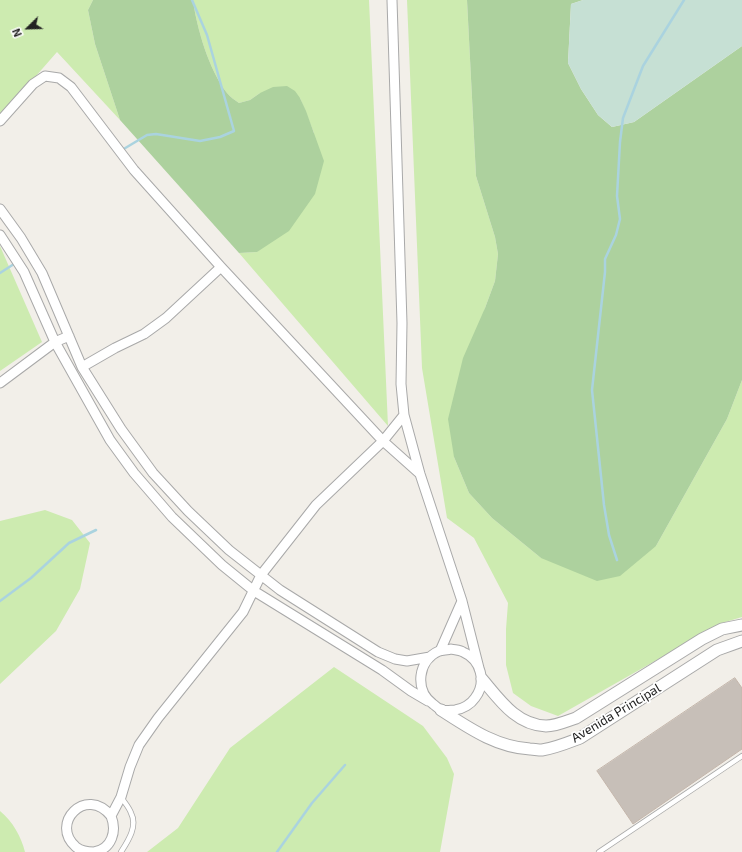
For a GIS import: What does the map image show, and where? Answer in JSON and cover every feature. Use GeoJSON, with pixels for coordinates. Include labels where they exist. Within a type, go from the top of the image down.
{"type":"FeatureCollection","features":[{"type":"Feature","properties":{"kind":"street"},"geometry":{"type":"LineString","coordinates":[[0,235],[24,272],[55,342],[110,440],[134,473],[172,518],[222,565],[254,591],[382,670],[441,710],[458,710],[467,706],[475,699],[480,690],[481,673],[462,602],[420,474],[404,415],[401,384],[402,323],[392,0]]}},
{"type":"Feature","properties":{"kind":"street"},"geometry":{"type":"LineString","coordinates":[[0,121],[33,84],[45,76],[59,78],[71,87],[134,170],[221,267],[383,441],[420,474]]}},
{"type":"Feature","properties":{"kind":"street"},"geometry":{"type":"LineString","coordinates":[[0,209],[22,238],[42,273],[82,367],[121,429],[153,473],[188,511],[229,550],[280,590],[378,652],[395,659],[407,661],[430,657],[440,651],[451,649],[463,652],[473,658],[481,673]]}},
{"type":"Feature","properties":{"kind":"street"},"geometry":{"type":"LineString","coordinates":[[82,367],[115,348],[144,334],[166,318],[221,267]]}},
{"type":"Feature","properties":{"kind":"street"},"geometry":{"type":"LineString","coordinates":[[0,383],[55,342],[69,336]]}},
{"type":"Feature","properties":{"kind":"street"},"geometry":{"type":"LineString","coordinates":[[111,816],[121,797],[130,767],[139,745],[158,718],[244,612],[261,575],[316,505],[383,441],[404,415]]}},
{"type":"Feature","properties":{"kind":"street"},"geometry":{"type":"LineString","coordinates":[[440,651],[462,602]]}},
{"type":"Feature","properties":{"kind":"street","name":"Avenida Principal"},"geometry":{"type":"LineString","coordinates":[[481,673],[502,703],[514,714],[530,723],[546,726],[562,723],[576,718],[702,639],[722,630],[742,625]]}},
{"type":"Feature","properties":{"kind":"street","name":"Avenida Principal"},"geometry":{"type":"LineString","coordinates":[[441,710],[466,726],[496,742],[515,748],[541,750],[562,745],[580,738],[717,650],[742,641]]}},
{"type":"Feature","properties":{"kind":"street"},"geometry":{"type":"LineString","coordinates":[[428,701],[422,690],[420,679],[423,667],[430,657]]}},
{"type":"Feature","properties":{"kind":"street"},"geometry":{"type":"LineString","coordinates":[[92,804],[106,810],[111,816],[114,823],[112,839],[101,850],[85,852],[78,849],[68,837],[66,829],[67,821],[77,808],[92,804]]}},
{"type":"Feature","properties":{"kind":"lane"},"geometry":{"type":"LineString","coordinates":[[599,852],[742,756]]}},
{"type":"Feature","properties":{"kind":"lane"},"geometry":{"type":"LineString","coordinates":[[121,797],[132,814],[134,826],[121,852]]}},
{"type":"Feature","properties":{"kind":"green space"},"geometry":{"type":"Polygon","coordinates":[[[0,0],[93,0],[88,10],[95,44],[120,120],[57,52],[0,117],[0,0]]]}},
{"type":"Feature","properties":{"kind":"green space"},"geometry":{"type":"Polygon","coordinates":[[[93,0],[193,0],[197,24],[209,61],[221,84],[230,96],[239,103],[250,100],[273,87],[287,86],[295,91],[306,111],[324,161],[315,194],[289,231],[257,252],[239,253],[120,120],[95,44],[88,10],[93,0]]]}},
{"type":"Feature","properties":{"kind":"green space"},"geometry":{"type":"Polygon","coordinates":[[[193,0],[369,0],[388,426],[239,253],[257,252],[314,133],[300,98],[260,93],[250,100],[239,103],[228,94],[209,61],[197,24],[193,0]]]}},
{"type":"Feature","properties":{"kind":"green space"},"geometry":{"type":"Polygon","coordinates":[[[407,0],[467,0],[476,176],[495,237],[498,254],[495,281],[485,308],[454,457],[469,493],[492,518],[541,558],[656,546],[727,419],[742,380],[742,617],[722,623],[558,716],[531,706],[513,693],[506,665],[508,603],[474,538],[447,518],[422,368],[407,0]]]}},
{"type":"Feature","properties":{"kind":"green space"},"geometry":{"type":"Polygon","coordinates":[[[467,0],[583,0],[571,4],[568,63],[581,89],[598,115],[612,127],[634,122],[742,46],[742,380],[727,419],[656,546],[620,576],[597,581],[541,558],[492,518],[469,493],[454,457],[448,419],[463,358],[495,281],[498,254],[495,237],[476,176],[467,0]]]}},
{"type":"Feature","properties":{"kind":"green space"},"geometry":{"type":"Polygon","coordinates":[[[583,0],[742,0],[742,46],[634,122],[612,127],[598,115],[581,89],[568,63],[571,4],[583,0]]]}},
{"type":"Feature","properties":{"kind":"green space"},"geometry":{"type":"Polygon","coordinates":[[[0,246],[42,342],[0,371],[0,246]]]}},
{"type":"Feature","properties":{"kind":"green space"},"geometry":{"type":"Polygon","coordinates":[[[45,510],[72,520],[90,543],[80,589],[56,631],[0,684],[0,521],[45,510]]]}},
{"type":"Feature","properties":{"kind":"green space"},"geometry":{"type":"Polygon","coordinates":[[[334,667],[423,726],[447,758],[454,774],[440,852],[147,852],[178,828],[230,748],[334,667]]]}},
{"type":"Feature","properties":{"kind":"green space"},"geometry":{"type":"Polygon","coordinates":[[[0,811],[16,830],[25,852],[0,852],[0,811]]]}},
{"type":"Feature","properties":{"kind":"building"},"geometry":{"type":"Polygon","coordinates":[[[735,678],[742,688],[742,749],[633,824],[597,771],[735,678]]]}},
{"type":"Feature","properties":{"kind":"waterway"},"geometry":{"type":"LineString","coordinates":[[122,150],[147,135],[156,134],[200,141],[220,137],[234,131],[207,35],[192,0]]}},
{"type":"Feature","properties":{"kind":"waterway"},"geometry":{"type":"LineString","coordinates":[[617,560],[609,535],[604,505],[592,390],[605,272],[605,259],[616,235],[620,219],[617,196],[623,118],[643,66],[684,0]]}},
{"type":"Feature","properties":{"kind":"waterway"},"geometry":{"type":"LineString","coordinates":[[0,273],[15,262]]}},
{"type":"Feature","properties":{"kind":"waterway"},"geometry":{"type":"LineString","coordinates":[[0,601],[31,578],[69,543],[96,530]]}},
{"type":"Feature","properties":{"kind":"waterway"},"geometry":{"type":"LineString","coordinates":[[277,852],[312,803],[345,765]]}}]}
